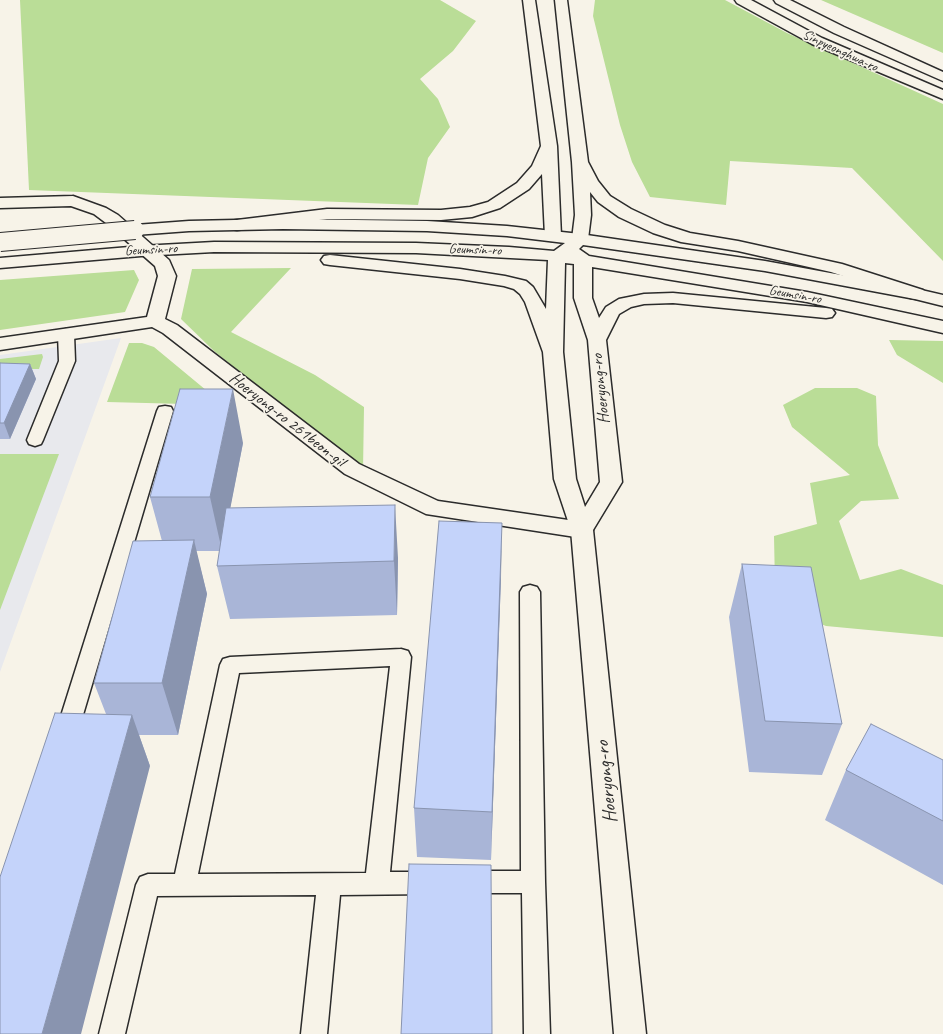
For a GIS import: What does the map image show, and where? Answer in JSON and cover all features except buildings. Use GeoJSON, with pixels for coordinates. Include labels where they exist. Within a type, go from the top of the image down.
{"type":"FeatureCollection","features":[{"type":"Feature","properties":{"kind":"main road"},"geometry":{"type":"LineString","coordinates":[[529,0],[549,146],[568,248]]}},
{"type":"Feature","properties":{"kind":"main road"},"geometry":{"type":"LineString","coordinates":[[562,0],[580,162],[582,215],[568,248]]}},
{"type":"Feature","properties":{"kind":"main road","name":"Sinpyeonghwa-ro"},"geometry":{"type":"LineString","coordinates":[[741,0],[817,41],[943,95]]}},
{"type":"Feature","properties":{"kind":"main road","name":"Sinpyeonghwa-ro"},"geometry":{"type":"LineString","coordinates":[[780,0],[839,30],[943,77]]}},
{"type":"Feature","properties":{"kind":"main road"},"geometry":{"type":"LineString","coordinates":[[237,225],[327,214],[441,215],[476,211],[501,201],[523,186],[539,168],[549,146]]}},
{"type":"Feature","properties":{"kind":"main road"},"geometry":{"type":"LineString","coordinates":[[580,162],[591,183],[604,199],[625,213],[658,229],[687,238],[738,246],[836,268],[918,294]]}},
{"type":"Feature","properties":{"kind":"main road"},"geometry":{"type":"LineString","coordinates":[[0,203],[73,200],[100,211],[112,219],[163,264],[167,276],[155,321],[0,344]]}},
{"type":"Feature","properties":{"kind":"main road","name":"Geumsin-ro"},"geometry":{"type":"LineString","coordinates":[[0,242],[189,226],[283,224],[427,226],[507,231],[568,248],[807,297],[943,327]]}},
{"type":"Feature","properties":{"kind":"main road","name":"Geumsin-ro"},"geometry":{"type":"LineString","coordinates":[[0,263],[141,251],[221,247],[416,248],[509,252],[568,248],[765,266],[918,294],[943,301]]}},
{"type":"Feature","properties":{"kind":"main road","name":"Hoeryong-ro"},"geometry":{"type":"LineString","coordinates":[[568,248],[597,340],[610,482],[582,530]]}},
{"type":"Feature","properties":{"kind":"main road","name":"Hoeryong-ro"},"geometry":{"type":"LineString","coordinates":[[568,248],[554,352],[565,479],[582,530],[630,1034]]}},
{"type":"Feature","properties":{"kind":"main road"},"geometry":{"type":"LineString","coordinates":[[141,251],[213,251],[282,255],[460,274],[514,283],[524,288],[534,302],[554,352]]}},
{"type":"Feature","properties":{"kind":"main road"},"geometry":{"type":"LineString","coordinates":[[597,340],[612,311],[626,303],[644,299],[673,298],[724,302],[789,310],[898,317]]}},
{"type":"Feature","properties":{"kind":"main road","name":"Hoeryong-ro 261beon-gil"},"geometry":{"type":"LineString","coordinates":[[155,321],[170,330],[352,469],[434,508],[582,530]]}},
{"type":"Feature","properties":{"kind":"lane"},"geometry":{"type":"LineString","coordinates":[[35,440],[67,361],[66,334]]}},
{"type":"Feature","properties":{"kind":"lane"},"geometry":{"type":"LineString","coordinates":[[60,753],[165,411]]}},
{"type":"Feature","properties":{"kind":"lane"},"geometry":{"type":"LineString","coordinates":[[530,592],[536,1034]]}},
{"type":"Feature","properties":{"kind":"lane"},"geometry":{"type":"LineString","coordinates":[[184,884],[230,665],[401,657],[377,883]]}},
{"type":"Feature","properties":{"kind":"lane"},"geometry":{"type":"LineString","coordinates":[[112,1034],[148,885],[533,882]]}},
{"type":"Feature","properties":{"kind":"lane"},"geometry":{"type":"LineString","coordinates":[[314,1034],[329,883]]}},
{"type":"Feature","properties":{"kind":"shaded area"},"geometry":{"type":"Polygon","coordinates":[[[121,338],[0,672],[0,355],[121,338]]]}},
{"type":"Feature","properties":{"kind":"green space"},"geometry":{"type":"Polygon","coordinates":[[[20,0],[440,0],[476,21],[453,51],[420,79],[438,99],[450,127],[428,158],[418,205],[29,190],[20,0]]]}},
{"type":"Feature","properties":{"kind":"green space"},"geometry":{"type":"Polygon","coordinates":[[[595,0],[725,0],[787,33],[943,104],[943,261],[852,168],[730,161],[726,205],[650,197],[632,162],[620,125],[593,16],[595,0]]]}},
{"type":"Feature","properties":{"kind":"green space"},"geometry":{"type":"Polygon","coordinates":[[[821,0],[943,0],[943,53],[821,0]]]}},
{"type":"Feature","properties":{"kind":"green space"},"geometry":{"type":"Polygon","coordinates":[[[291,268],[231,332],[315,375],[364,407],[363,471],[214,351],[181,319],[192,269],[291,268]]]}},
{"type":"Feature","properties":{"kind":"green space"},"geometry":{"type":"Polygon","coordinates":[[[134,270],[139,280],[125,312],[0,330],[0,280],[134,270]]]}},
{"type":"Feature","properties":{"kind":"green space"},"geometry":{"type":"Polygon","coordinates":[[[889,340],[943,341],[943,383],[897,355],[889,340]]]}},
{"type":"Feature","properties":{"kind":"green space"},"geometry":{"type":"Polygon","coordinates":[[[129,343],[142,343],[154,347],[224,405],[107,402],[129,343]]]}},
{"type":"Feature","properties":{"kind":"green space"},"geometry":{"type":"Polygon","coordinates":[[[42,354],[43,357],[39,369],[0,369],[0,359],[42,354]]]}},
{"type":"Feature","properties":{"kind":"green space"},"geometry":{"type":"Polygon","coordinates":[[[815,388],[857,388],[876,396],[878,445],[899,499],[861,501],[839,521],[860,580],[901,569],[943,585],[943,637],[826,626],[803,617],[775,586],[774,536],[817,524],[810,483],[850,475],[792,427],[783,405],[815,388]]]}},
{"type":"Feature","properties":{"kind":"green space"},"geometry":{"type":"Polygon","coordinates":[[[0,454],[59,454],[0,610],[0,454]]]}}]}
